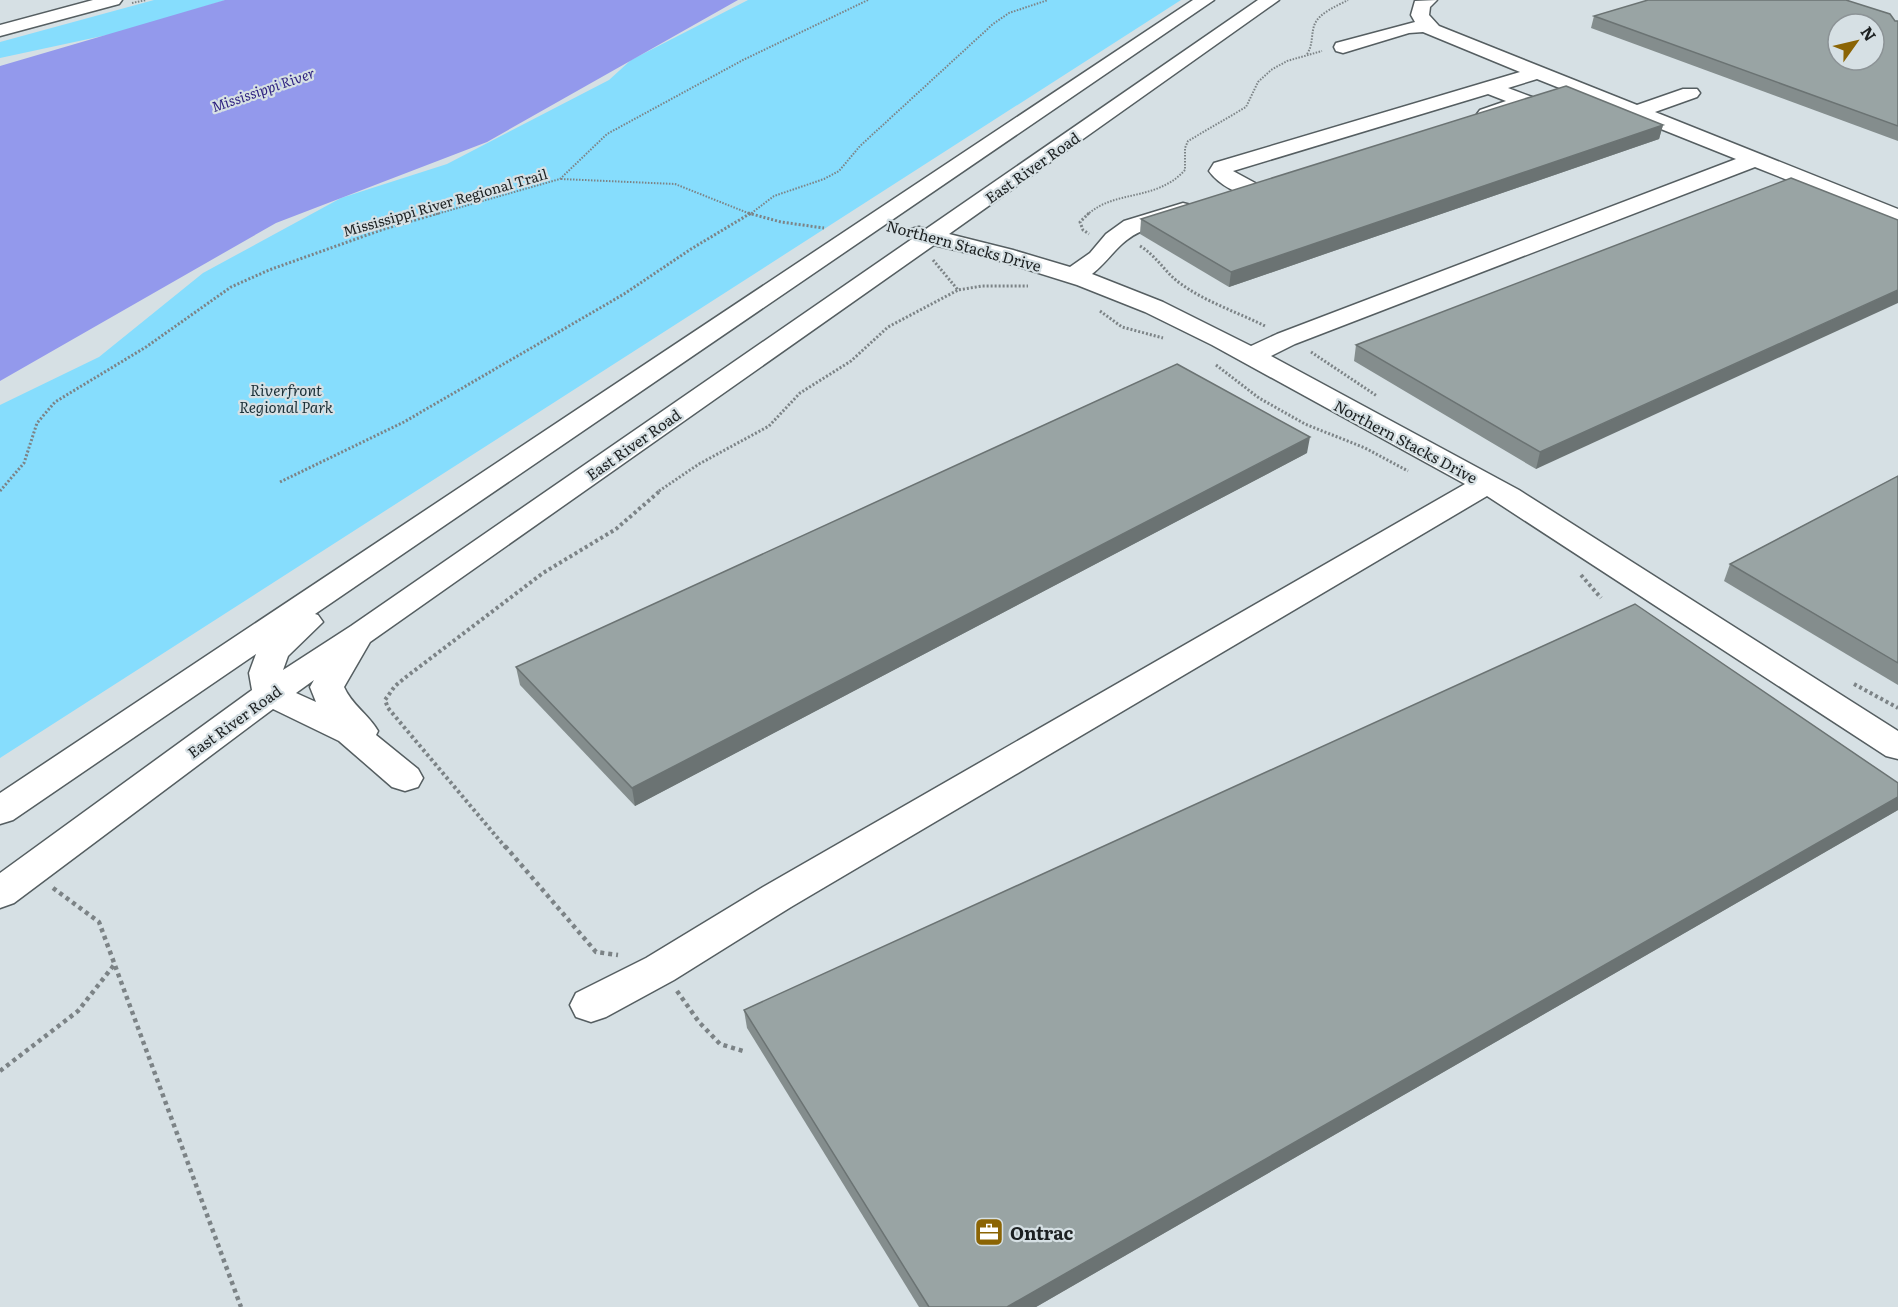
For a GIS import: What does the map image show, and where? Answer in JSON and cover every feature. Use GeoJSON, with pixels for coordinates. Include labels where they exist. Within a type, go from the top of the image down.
{"type":"FeatureCollection","features":[{"type":"Feature","properties":{"kind":"street"},"geometry":{"type":"LineString","coordinates":[[0,31],[112,0]]}},
{"type":"Feature","properties":{"kind":"street"},"geometry":{"type":"LineString","coordinates":[[0,811],[1205,0]]}},
{"type":"Feature","properties":{"kind":"street","name":"East River Road"},"geometry":{"type":"LineString","coordinates":[[0,893],[270,694],[932,248],[1270,0]]}},
{"type":"Feature","properties":{"kind":"street"},"geometry":{"type":"LineString","coordinates":[[1427,26],[1420,15],[1421,5],[1428,0]]}},
{"type":"Feature","properties":{"kind":"street"},"geometry":{"type":"LineString","coordinates":[[1343,47],[1390,32],[1427,26],[1536,73],[1898,217]]}},
{"type":"Feature","properties":{"kind":"street"},"geometry":{"type":"LineString","coordinates":[[1249,189],[1222,174],[1220,171],[1222,168],[1536,73]]}},
{"type":"Feature","properties":{"kind":"street"},"geometry":{"type":"LineString","coordinates":[[1468,120],[1525,101],[1489,87]]}},
{"type":"Feature","properties":{"kind":"street"},"geometry":{"type":"LineString","coordinates":[[1634,112],[1690,93]]}},
{"type":"Feature","properties":{"kind":"street"},"geometry":{"type":"LineString","coordinates":[[1251,356],[1287,339],[1754,160]]}},
{"type":"Feature","properties":{"kind":"street"},"geometry":{"type":"LineString","coordinates":[[1074,276],[1098,258],[1114,239],[1132,226],[1271,182]]}},
{"type":"Feature","properties":{"kind":"street"},"geometry":{"type":"LineString","coordinates":[[1853,199],[1881,187]]}},
{"type":"Feature","properties":{"kind":"street","name":"Northern Stacks Drive"},"geometry":{"type":"LineString","coordinates":[[874,221],[932,248],[1005,255],[1074,276],[1154,307],[1251,356],[1486,484],[1664,595],[1898,747]]}},
{"type":"Feature","properties":{"kind":"street"},"geometry":{"type":"LineString","coordinates":[[591,1005],[660,969],[777,897],[1486,484]]}},
{"type":"Feature","properties":{"kind":"street"},"geometry":{"type":"LineString","coordinates":[[363,633],[327,687],[332,700],[405,778],[351,733],[270,694],[265,671],[280,645],[322,609],[384,567],[407,536]]}},
{"type":"Feature","properties":{"kind":"path","name":"Mississippi River Regional Trail"},"geometry":{"type":"LineString","coordinates":[[0,491],[24,462],[37,423],[55,402],[146,347],[231,287],[269,270],[373,232],[560,179],[607,134],[743,60],[868,0]]}},
{"type":"Feature","properties":{"kind":"path"},"geometry":{"type":"LineString","coordinates":[[280,482],[404,422],[624,294],[691,249],[750,214],[774,196],[824,179],[839,171],[860,146],[993,24],[1009,14],[1048,0]]}},
{"type":"Feature","properties":{"kind":"path"},"geometry":{"type":"LineString","coordinates":[[1306,54],[1314,43],[1314,26],[1317,20],[1348,0]]}},
{"type":"Feature","properties":{"kind":"path"},"geometry":{"type":"LineString","coordinates":[[1093,235],[1083,230],[1080,222],[1090,211],[1113,200],[1174,182],[1185,170],[1185,148],[1188,141],[1246,108],[1252,100],[1255,87],[1264,75],[1306,54],[1343,47]]}},
{"type":"Feature","properties":{"kind":"path"},"geometry":{"type":"LineString","coordinates":[[560,179],[587,182],[641,181],[673,184],[697,191],[750,214],[832,230]]}},
{"type":"Feature","properties":{"kind":"path"},"geometry":{"type":"LineString","coordinates":[[1138,245],[1156,256],[1170,276],[1186,288],[1271,330]]}},
{"type":"Feature","properties":{"kind":"path"},"geometry":{"type":"LineString","coordinates":[[932,248],[958,290]]}},
{"type":"Feature","properties":{"kind":"path"},"geometry":{"type":"LineString","coordinates":[[626,952],[618,956],[596,952],[388,708],[385,699],[406,677],[543,573],[616,529],[681,475],[769,426],[800,393],[851,361],[888,327],[958,290],[1000,285],[1032,286]]}},
{"type":"Feature","properties":{"kind":"path"},"geometry":{"type":"LineString","coordinates":[[1097,309],[1122,327],[1166,339]]}},
{"type":"Feature","properties":{"kind":"path"},"geometry":{"type":"LineString","coordinates":[[1210,362],[1259,399],[1305,424],[1365,448],[1413,473]]}},
{"type":"Feature","properties":{"kind":"path"},"geometry":{"type":"LineString","coordinates":[[1580,574],[1601,598]]}},
{"type":"Feature","properties":{"kind":"path"},"geometry":{"type":"LineString","coordinates":[[30,872],[99,922],[241,1307]]}},
{"type":"Feature","properties":{"kind":"path"},"geometry":{"type":"LineString","coordinates":[[0,1071],[78,1011],[114,964]]}},
{"type":"Feature","properties":{"kind":"path"},"geometry":{"type":"LineString","coordinates":[[660,969],[699,1022],[720,1044],[743,1051]]}},
{"type":"Feature","properties":{"kind":"green space"},"geometry":{"type":"Polygon","coordinates":[[[154,0],[226,0],[121,32],[0,58],[0,42],[154,0]]]}},
{"type":"Feature","properties":{"kind":"green space","name":"Riverfront Regional Park"},"geometry":{"type":"Polygon","coordinates":[[[748,0],[1181,0],[0,758],[0,405],[99,357],[203,273],[341,198],[447,164],[609,80],[631,60],[748,0]]]}},
{"type":"Feature","properties":{"kind":"water","name":"Mississippi River"},"geometry":{"type":"Polygon","coordinates":[[[225,0],[738,0],[487,142],[276,223],[0,381],[0,66],[225,0]]]}},
{"type":"Feature","properties":{"kind":"building"},"geometry":{"type":"Polygon","coordinates":[[[1648,0],[1846,0],[1884,12],[1826,12],[1826,72],[1886,72],[1886,13],[1890,14],[1895,21],[1898,21],[1898,126],[1594,16],[1648,0]]]}},
{"type":"Feature","properties":{"kind":"building"},"geometry":{"type":"Polygon","coordinates":[[[1566,86],[1663,125],[1231,272],[1141,219],[1566,86]]]}},
{"type":"Feature","properties":{"kind":"building"},"geometry":{"type":"Polygon","coordinates":[[[1791,178],[1898,220],[1898,290],[1540,452],[1356,345],[1791,178]]]}},
{"type":"Feature","properties":{"kind":"building"},"geometry":{"type":"Polygon","coordinates":[[[1177,364],[1310,437],[632,788],[516,667],[1177,364]]]}},
{"type":"Feature","properties":{"kind":"building"},"geometry":{"type":"Polygon","coordinates":[[[1898,476],[1898,663],[1730,564],[1898,476]]]}},
{"type":"Feature","properties":{"kind":"building"},"geometry":{"type":"Polygon","coordinates":[[[1635,604],[1898,783],[1898,797],[1007,1307],[929,1307],[744,1010],[1635,604]]]}},
{"type":"Feature","properties":{"kind":"place","name":"Ontrac"},"geometry":{"type":"Point","coordinates":[989,1232]}}]}
